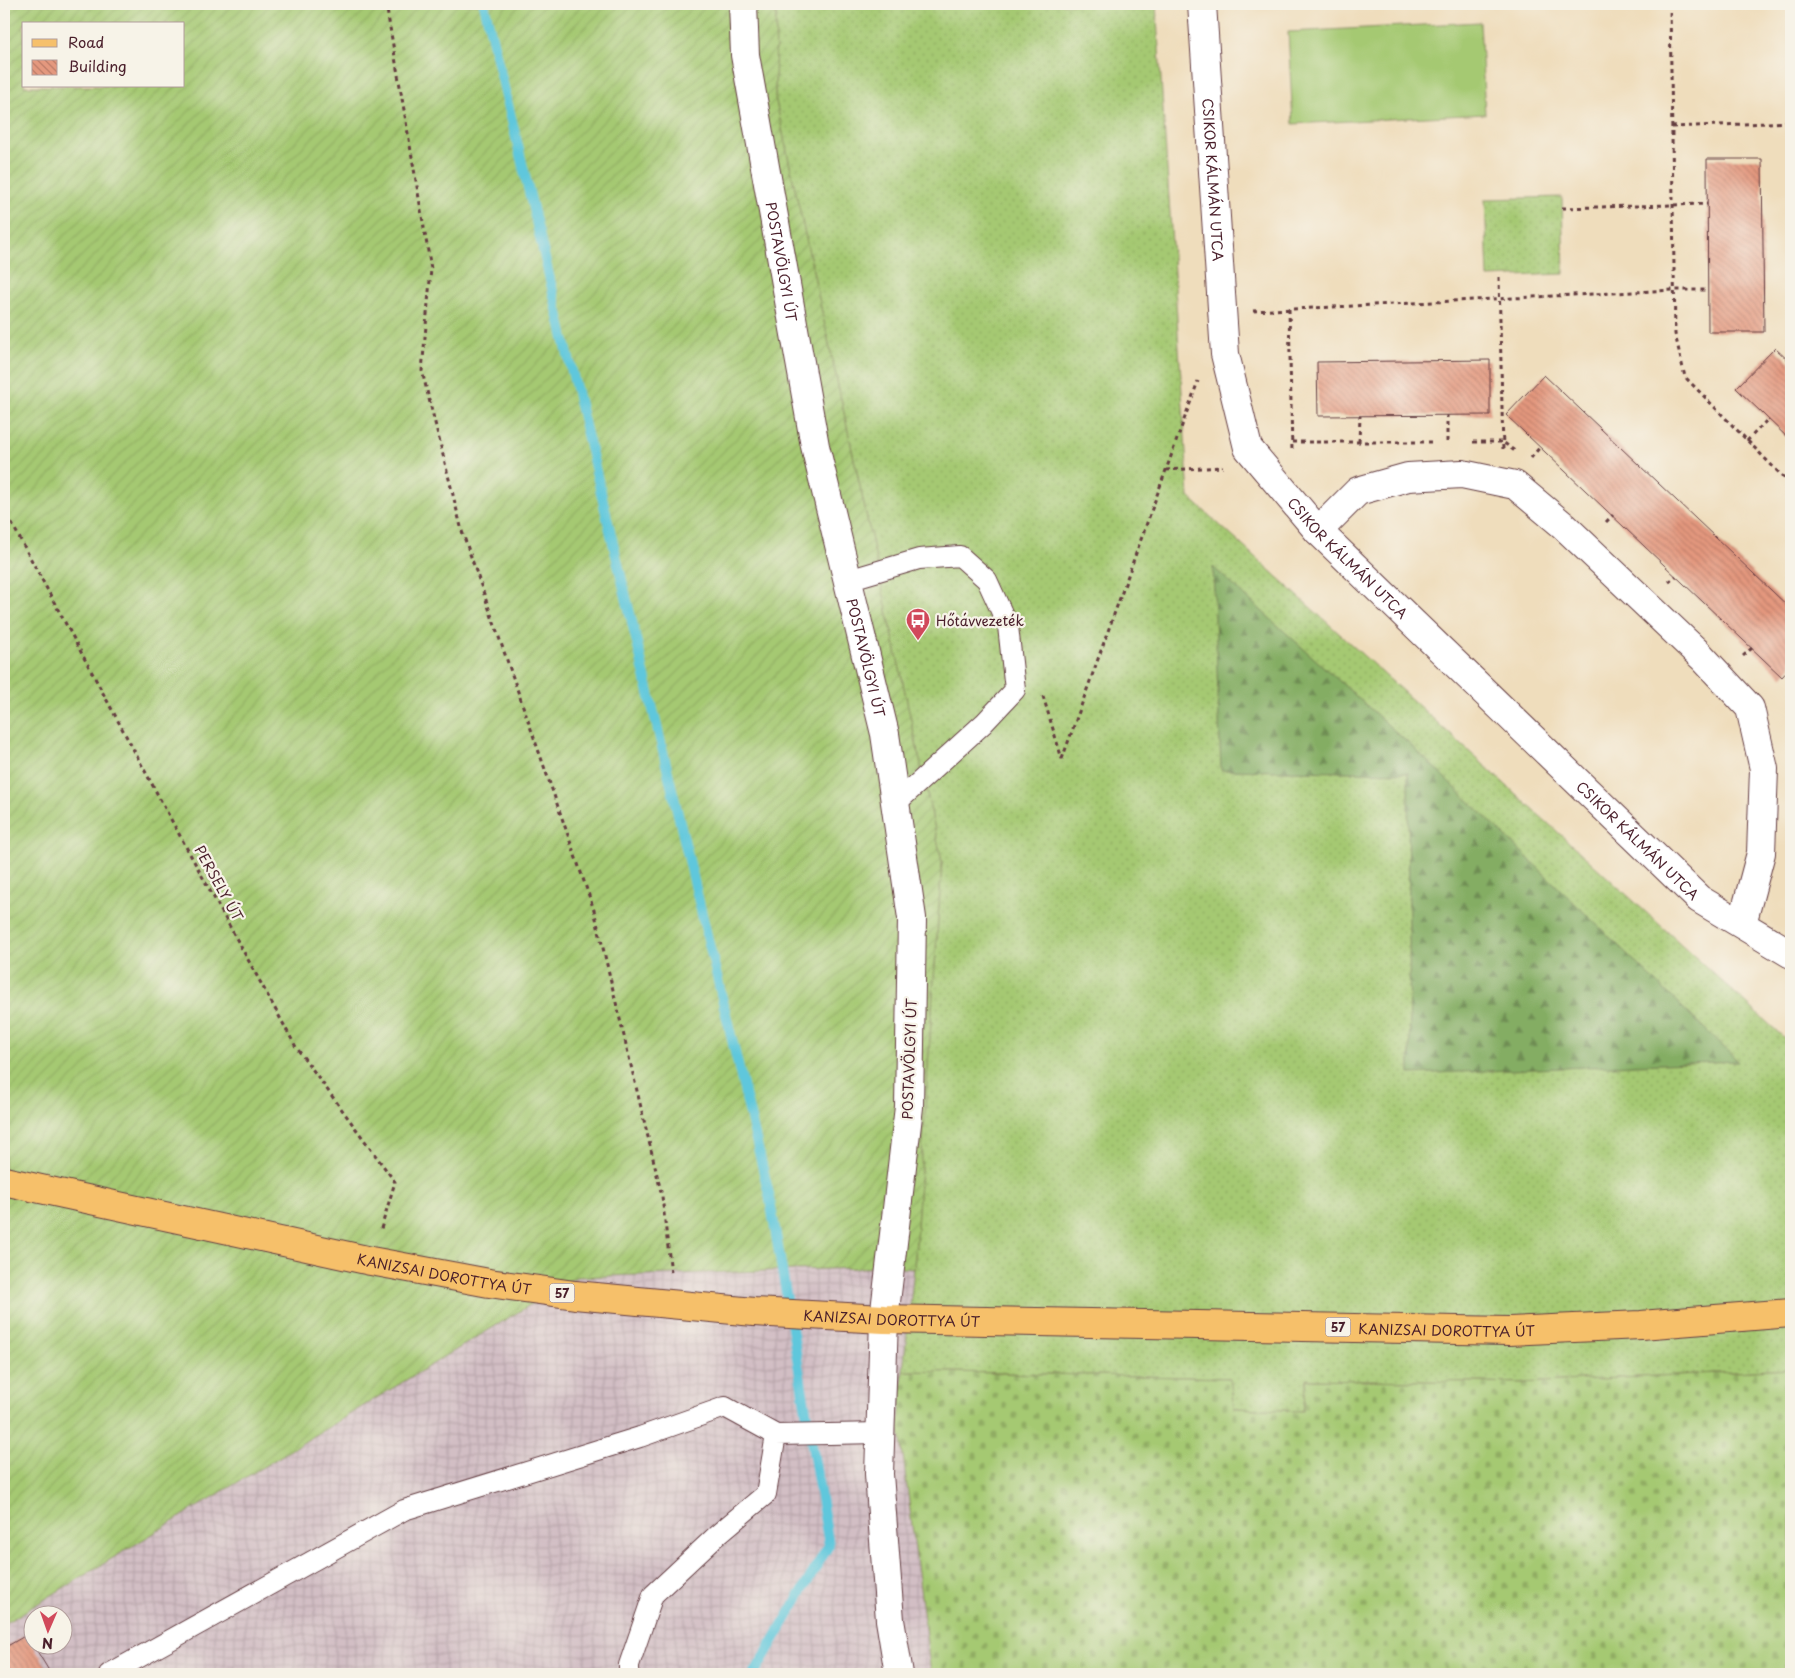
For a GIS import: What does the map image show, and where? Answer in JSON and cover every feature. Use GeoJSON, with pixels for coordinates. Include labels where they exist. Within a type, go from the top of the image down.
{"type":"FeatureCollection","features":[{"type":"Feature","properties":{"kind":"main road","name":"KANIZSAI DOROTTYA ÚT"},"geometry":{"type":"LineString","coordinates":[[4,1181],[371,1261],[489,1283],[673,1306],[754,1312],[884,1319],[1510,1331],[1641,1325],[1791,1312]]}},
{"type":"Feature","properties":{"kind":"street","name":"POSTAVÖLGYI ÚT"},"geometry":{"type":"LineString","coordinates":[[743,4],[746,55],[815,446],[885,734],[912,918],[909,1107],[884,1319],[879,1474],[890,1620],[899,1674]]}},
{"type":"Feature","properties":{"kind":"street","name":"CSIKOR KÁLMÁN UTCA"},"geometry":{"type":"LineString","coordinates":[[1202,4],[1225,354],[1248,448],[1318,531],[1699,899],[1791,954]]}},
{"type":"Feature","properties":{"kind":"street"},"geometry":{"type":"LineString","coordinates":[[1318,531],[1358,491],[1408,477],[1462,474],[1515,485],[1564,526],[1702,657],[1750,708],[1764,769],[1761,853],[1742,924]]}},
{"type":"Feature","properties":{"kind":"lane"},"geometry":{"type":"LineString","coordinates":[[848,580],[918,559],[960,556],[987,580],[1008,626],[1015,690],[984,723],[895,804]]}},
{"type":"Feature","properties":{"kind":"lane"},"geometry":{"type":"LineString","coordinates":[[108,1674],[404,1510],[640,1437],[725,1407],[776,1435],[881,1433]]}},
{"type":"Feature","properties":{"kind":"lane"},"geometry":{"type":"LineString","coordinates":[[628,1674],[629,1665],[653,1595],[716,1536],[766,1494],[776,1435]]}},
{"type":"Feature","properties":{"kind":"path"},"geometry":{"type":"LineString","coordinates":[[386,4],[431,269],[422,371],[462,531],[594,910],[662,1196],[673,1306]]}},
{"type":"Feature","properties":{"kind":"path"},"geometry":{"type":"LineString","coordinates":[[1670,4],[1675,334],[1684,377],[1791,485]]}},
{"type":"Feature","properties":{"kind":"path"},"geometry":{"type":"LineString","coordinates":[[1672,127],[1791,122]]}},
{"type":"Feature","properties":{"kind":"path"},"geometry":{"type":"LineString","coordinates":[[1562,208],[1707,204]]}},
{"type":"Feature","properties":{"kind":"path"},"geometry":{"type":"LineString","coordinates":[[1498,277],[1504,484]]}},
{"type":"Feature","properties":{"kind":"path"},"geometry":{"type":"LineString","coordinates":[[1222,313],[1674,290],[1708,290]]}},
{"type":"Feature","properties":{"kind":"path"},"geometry":{"type":"LineString","coordinates":[[1289,309],[1293,502]]}},
{"type":"Feature","properties":{"kind":"path"},"geometry":{"type":"LineString","coordinates":[[1042,693],[1062,759],[1195,389]]}},
{"type":"Feature","properties":{"kind":"path"},"geometry":{"type":"LineString","coordinates":[[1447,442],[1448,415]]}},
{"type":"Feature","properties":{"kind":"path"},"geometry":{"type":"LineString","coordinates":[[1359,442],[1360,416]]}},
{"type":"Feature","properties":{"kind":"path"},"geometry":{"type":"LineString","coordinates":[[1747,441],[1768,419]]}},
{"type":"Feature","properties":{"kind":"path"},"geometry":{"type":"LineString","coordinates":[[1528,460],[1540,447]]}},
{"type":"Feature","properties":{"kind":"path"},"geometry":{"type":"LineString","coordinates":[[1166,470],[1262,465]]}},
{"type":"Feature","properties":{"kind":"path","name":"PERSELY ÚT"},"geometry":{"type":"LineString","coordinates":[[4,509],[13,522],[179,834],[296,1047],[395,1182],[371,1261]]}},
{"type":"Feature","properties":{"kind":"shaded area"},"geometry":{"type":"Polygon","coordinates":[[[890,1267],[914,1269],[899,1424],[931,1674],[4,1674],[4,1624],[22,1613],[22,1656],[72,1656],[72,1606],[34,1606],[576,1277],[890,1267]]]}},
{"type":"Feature","properties":{"kind":"green space"},"geometry":{"type":"Polygon","coordinates":[[[4,4],[776,4],[775,97],[942,862],[914,1269],[890,1267],[576,1277],[34,1606],[22,1606],[22,1613],[4,1624],[4,4]]]}},
{"type":"Feature","properties":{"kind":"green space"},"geometry":{"type":"Polygon","coordinates":[[[776,4],[1156,4],[1189,497],[1791,1044],[1791,1369],[1525,1383],[1307,1379],[1303,1411],[1234,1408],[1229,1378],[903,1371],[914,1269],[942,862],[775,97],[776,4]]]}},
{"type":"Feature","properties":{"kind":"green space"},"geometry":{"type":"Polygon","coordinates":[[[1480,22],[1485,114],[1293,124],[1288,32],[1480,22]]]}},
{"type":"Feature","properties":{"kind":"green space"},"geometry":{"type":"Polygon","coordinates":[[[1562,197],[1564,274],[1488,277],[1485,199],[1562,197]]]}},
{"type":"Feature","properties":{"kind":"green space"},"geometry":{"type":"Polygon","coordinates":[[[1213,567],[1417,751],[1738,1061],[1410,1074],[1408,773],[1221,770],[1213,567]]]}},
{"type":"Feature","properties":{"kind":"green space"},"geometry":{"type":"Polygon","coordinates":[[[1791,1369],[1791,1674],[931,1674],[899,1424],[903,1371],[1230,1378],[1234,1408],[1303,1411],[1307,1379],[1525,1383],[1791,1369]]]}},
{"type":"Feature","properties":{"kind":"building"},"geometry":{"type":"Polygon","coordinates":[[[1707,159],[1762,159],[1764,332],[1708,332],[1707,159]]]}},
{"type":"Feature","properties":{"kind":"building"},"geometry":{"type":"Polygon","coordinates":[[[1775,348],[1791,363],[1791,441],[1736,388],[1775,348]]]}},
{"type":"Feature","properties":{"kind":"building"},"geometry":{"type":"Polygon","coordinates":[[[1490,360],[1490,415],[1318,416],[1317,362],[1490,360]]]}},
{"type":"Feature","properties":{"kind":"building"},"geometry":{"type":"Polygon","coordinates":[[[1544,375],[1791,609],[1791,667],[1782,677],[1506,415],[1544,375]]]}},
{"type":"Feature","properties":{"kind":"building"},"geometry":{"type":"Polygon","coordinates":[[[22,1638],[22,1656],[40,1656],[51,1674],[4,1674],[4,1648],[22,1638]]]}},
{"type":"Feature","properties":{"kind":"waterway"},"geometry":{"type":"LineString","coordinates":[[484,4],[769,1194],[829,1545],[754,1674]]}},
{"type":"Feature","properties":{"kind":"place","name":"Hőtávvezeték"},"geometry":{"type":"Point","coordinates":[918,641]}}]}
